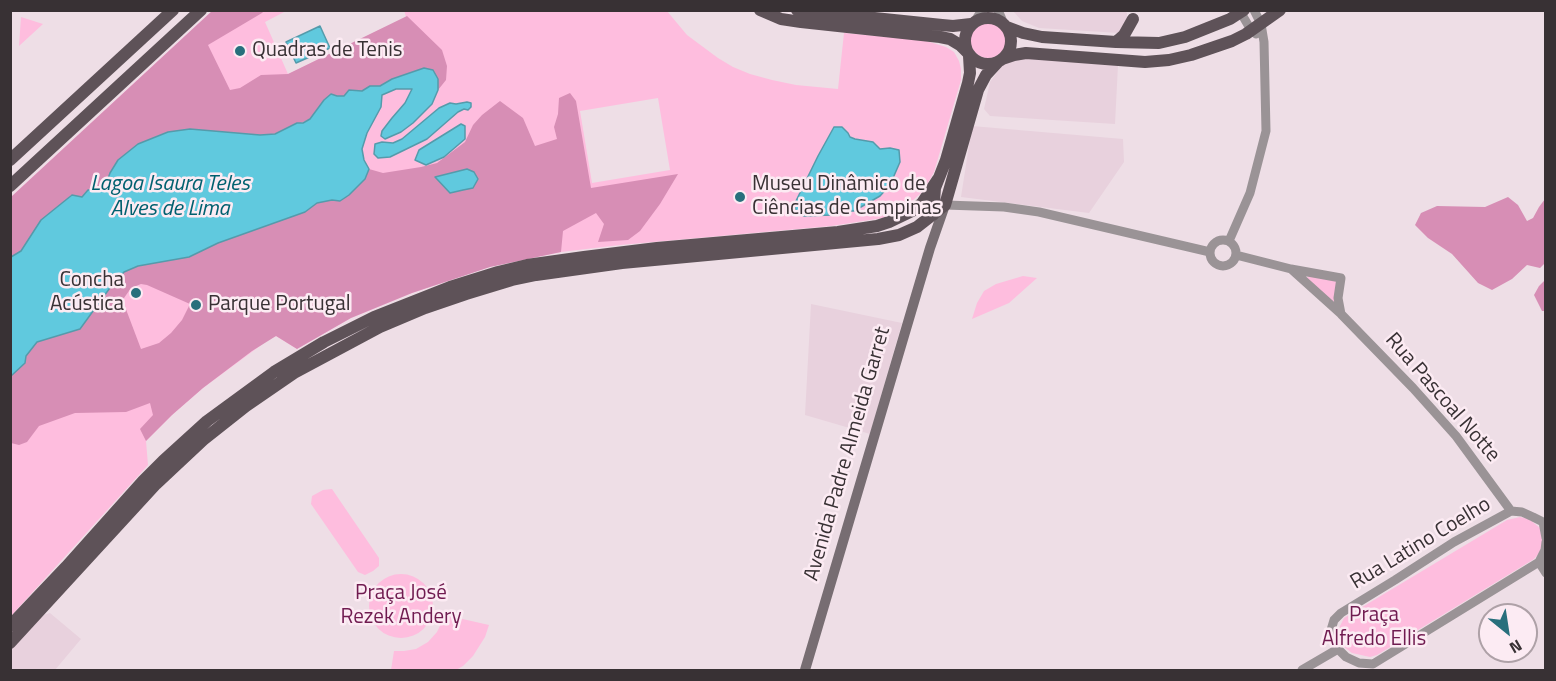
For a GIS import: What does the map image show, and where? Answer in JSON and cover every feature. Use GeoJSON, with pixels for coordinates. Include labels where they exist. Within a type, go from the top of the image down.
{"type":"FeatureCollection","features":[{"type":"Feature","properties":{"kind":"main road"},"geometry":{"type":"LineString","coordinates":[[10,160],[173,10]]}},
{"type":"Feature","properties":{"kind":"main road"},"geometry":{"type":"LineString","coordinates":[[10,186],[201,10]]}},
{"type":"Feature","properties":{"kind":"main road"},"geometry":{"type":"LineString","coordinates":[[760,10],[782,19],[801,22],[950,39],[960,45],[977,62],[984,64],[1026,53],[1145,62],[1180,57],[1223,44],[1246,34],[1280,10]]}},
{"type":"Feature","properties":{"kind":"main road"},"geometry":{"type":"LineString","coordinates":[[797,10],[942,26],[953,26],[985,17],[1023,33],[1042,37],[1159,43],[1185,37],[1243,12]]}},
{"type":"Feature","properties":{"kind":"main road"},"geometry":{"type":"LineString","coordinates":[[930,248],[933,194],[946,160],[970,73],[964,38],[976,18]]}},
{"type":"Feature","properties":{"kind":"main road"},"geometry":{"type":"LineString","coordinates":[[1117,60],[1120,55],[1118,42],[1133,19]]}},
{"type":"Feature","properties":{"kind":"main road"},"geometry":{"type":"LineString","coordinates":[[930,248],[945,205],[978,90],[986,75],[1011,46],[1011,38],[1005,25]]}},
{"type":"Feature","properties":{"kind":"main road"},"geometry":{"type":"LineString","coordinates":[[10,626],[149,475],[207,421],[274,372],[324,342],[374,317],[450,286],[527,265],[646,249],[877,226],[914,210],[922,203],[938,179]]}},
{"type":"Feature","properties":{"kind":"main road"},"geometry":{"type":"LineString","coordinates":[[10,643],[156,484],[203,440],[246,406],[294,373],[380,327],[455,297],[536,275],[899,235],[917,227],[945,205]]}},
{"type":"Feature","properties":{"kind":"main road"},"geometry":{"type":"LineString","coordinates":[[917,227],[927,228],[931,235]]}},
{"type":"Feature","properties":{"kind":"main road","name":"Avenida Padre Almeida Garret"},"geometry":{"type":"LineString","coordinates":[[805,670],[930,248]]}},
{"type":"Feature","properties":{"kind":"street"},"geometry":{"type":"LineString","coordinates":[[998,10],[1005,25]]}},
{"type":"Feature","properties":{"kind":"street"},"geometry":{"type":"LineString","coordinates":[[1254,10],[1256,27]]}},
{"type":"Feature","properties":{"kind":"street"},"geometry":{"type":"LineString","coordinates":[[1228,241],[1250,193],[1266,131],[1264,42],[1256,27],[1243,12]]}},
{"type":"Feature","properties":{"kind":"street"},"geometry":{"type":"LineString","coordinates":[[951,182],[955,197],[969,205]]}},
{"type":"Feature","properties":{"kind":"street"},"geometry":{"type":"LineString","coordinates":[[945,205],[1004,207],[1039,212],[1210,252]]}},
{"type":"Feature","properties":{"kind":"street"},"geometry":{"type":"LineString","coordinates":[[1224,240],[1228,241],[1234,246],[1236,255],[1233,262],[1226,266],[1215,264],[1210,252],[1212,245],[1224,240]]}},
{"type":"Feature","properties":{"kind":"street"},"geometry":{"type":"LineString","coordinates":[[1236,255],[1291,269],[1341,278],[1338,298],[1341,314]]}},
{"type":"Feature","properties":{"kind":"street","name":"Rua Pascoal Notte"},"geometry":{"type":"LineString","coordinates":[[1291,269],[1341,314],[1456,435],[1511,511]]}},
{"type":"Feature","properties":{"kind":"street","name":"Rua Latino Coelho"},"geometry":{"type":"LineString","coordinates":[[1338,649],[1331,630],[1334,620],[1341,613],[1454,542],[1511,511],[1522,512],[1543,522],[1545,538]]}},
{"type":"Feature","properties":{"kind":"street"},"geometry":{"type":"LineString","coordinates":[[1302,670],[1338,649],[1346,657],[1359,663],[1373,664],[1539,561],[1545,550],[1545,542]]}},
{"type":"Feature","properties":{"kind":"street"},"geometry":{"type":"LineString","coordinates":[[1539,561],[1545,573]]}},
{"type":"Feature","properties":{"kind":"shaded area"},"geometry":{"type":"Polygon","coordinates":[[[212,11],[264,11],[208,45],[230,90],[240,88],[261,75],[288,74],[407,16],[442,50],[447,66],[446,80],[438,90],[438,79],[424,68],[392,79],[380,86],[370,86],[362,91],[349,90],[344,96],[337,96],[310,119],[275,134],[260,135],[110,173],[106,187],[88,190],[82,197],[71,195],[21,251],[11,257],[11,197],[212,11]]]}},
{"type":"Feature","properties":{"kind":"shaded area"},"geometry":{"type":"Polygon","coordinates":[[[1013,11],[1125,11],[1127,25],[1119,33],[1039,28],[1022,21],[1013,11]]]}},
{"type":"Feature","properties":{"kind":"shaded area"},"geometry":{"type":"Polygon","coordinates":[[[1032,57],[1118,65],[1115,124],[990,116],[984,109],[990,82],[1004,63],[1032,57]]]}},
{"type":"Feature","properties":{"kind":"shaded area"},"geometry":{"type":"Polygon","coordinates":[[[570,93],[576,101],[591,188],[678,174],[640,231],[628,240],[598,242],[604,224],[596,213],[563,231],[561,252],[490,267],[412,293],[351,318],[297,349],[276,336],[203,388],[146,441],[140,429],[153,415],[150,403],[126,412],[75,413],[39,426],[27,442],[19,445],[11,443],[10,376],[25,363],[26,356],[37,342],[80,329],[124,272],[138,266],[189,257],[218,243],[305,212],[317,203],[340,201],[365,179],[369,169],[383,173],[437,163],[465,142],[473,125],[500,101],[523,118],[535,146],[557,139],[554,127],[559,98],[570,93]],[[141,284],[131,288],[124,298],[124,304],[141,349],[159,343],[171,333],[182,320],[190,304],[141,284]]]}},
{"type":"Feature","properties":{"kind":"shaded area"},"geometry":{"type":"Polygon","coordinates":[[[972,126],[1123,139],[1124,162],[1089,213],[961,197],[972,126]]]}},
{"type":"Feature","properties":{"kind":"shaded area"},"geometry":{"type":"Polygon","coordinates":[[[1508,197],[1518,205],[1527,221],[1533,218],[1545,199],[1545,263],[1540,268],[1527,265],[1512,279],[1492,290],[1478,283],[1452,254],[1428,238],[1415,225],[1421,213],[1437,206],[1485,207],[1508,197]]]}},
{"type":"Feature","properties":{"kind":"shaded area"},"geometry":{"type":"Polygon","coordinates":[[[1545,280],[1545,311],[1542,311],[1534,295],[1545,280]]]}},
{"type":"Feature","properties":{"kind":"shaded area"},"geometry":{"type":"Polygon","coordinates":[[[811,304],[902,323],[870,434],[805,415],[811,304]]]}},
{"type":"Feature","properties":{"kind":"shaded area"},"geometry":{"type":"Polygon","coordinates":[[[50,613],[81,639],[55,670],[11,670],[10,648],[40,616],[50,613]]]}},
{"type":"Feature","properties":{"kind":"green space","name":"Parque Portugal"},"geometry":{"type":"Polygon","coordinates":[[[404,10],[667,11],[687,35],[733,67],[772,80],[838,89],[844,33],[923,40],[954,52],[961,69],[961,80],[934,172],[929,181],[910,203],[883,218],[831,226],[561,252],[492,266],[412,293],[351,318],[297,349],[276,336],[268,340],[203,388],[146,441],[148,465],[11,616],[11,197],[212,11],[286,11],[265,22],[288,74],[406,17],[404,10]],[[658,98],[580,111],[592,183],[670,170],[658,98]]]}},
{"type":"Feature","properties":{"kind":"green space"},"geometry":{"type":"Polygon","coordinates":[[[21,17],[43,24],[19,46],[21,17]]]}},
{"type":"Feature","properties":{"kind":"green space"},"geometry":{"type":"Polygon","coordinates":[[[988,22],[1001,27],[1006,40],[1001,53],[988,58],[975,53],[970,40],[975,27],[988,22]]]}},
{"type":"Feature","properties":{"kind":"green space"},"geometry":{"type":"Polygon","coordinates":[[[1309,272],[1341,279],[1338,305],[1306,282],[1309,272]]]}},
{"type":"Feature","properties":{"kind":"green space"},"geometry":{"type":"Polygon","coordinates":[[[1023,276],[1037,278],[1009,303],[972,319],[984,291],[996,284],[1023,276]]]}},
{"type":"Feature","properties":{"kind":"green space"},"geometry":{"type":"Polygon","coordinates":[[[332,489],[379,558],[379,566],[365,575],[358,572],[311,504],[312,496],[323,490],[332,489]]]}},
{"type":"Feature","properties":{"kind":"green space","name":"Praça Alfredo Ellis"},"geometry":{"type":"Polygon","coordinates":[[[1520,517],[1529,519],[1540,528],[1544,535],[1540,552],[1534,559],[1377,655],[1370,657],[1352,653],[1343,646],[1338,638],[1339,628],[1344,618],[1507,520],[1520,517]]]}},
{"type":"Feature","properties":{"kind":"green space","name":"Praça José Rezek Andery"},"geometry":{"type":"Polygon","coordinates":[[[401,574],[413,576],[424,583],[431,594],[433,606],[431,618],[424,629],[413,636],[401,638],[389,636],[378,629],[371,618],[369,606],[371,594],[378,583],[389,576],[401,574]]]}},
{"type":"Feature","properties":{"kind":"green space"},"geometry":{"type":"Polygon","coordinates":[[[445,615],[489,625],[485,637],[473,656],[456,670],[391,670],[394,651],[416,649],[428,642],[437,632],[445,615]]]}},
{"type":"Feature","properties":{"kind":"water"},"geometry":{"type":"Polygon","coordinates":[[[320,26],[330,48],[296,63],[286,42],[320,26]]]}},
{"type":"Feature","properties":{"kind":"water","name":"Lagoa Isaura Teles Alves de Lima"},"geometry":{"type":"Polygon","coordinates":[[[424,68],[433,70],[438,79],[438,90],[432,104],[401,132],[385,139],[381,136],[382,131],[405,103],[412,89],[396,89],[382,95],[381,107],[367,133],[362,149],[369,169],[365,179],[349,195],[340,201],[317,203],[305,212],[218,243],[189,257],[138,266],[124,272],[80,329],[37,342],[26,356],[25,363],[11,376],[11,257],[21,251],[41,220],[72,195],[82,197],[88,190],[105,187],[118,160],[138,144],[168,132],[190,129],[260,135],[275,134],[310,119],[331,94],[344,96],[349,90],[362,91],[370,86],[380,86],[392,79],[424,68]]]}},
{"type":"Feature","properties":{"kind":"water"},"geometry":{"type":"Polygon","coordinates":[[[450,103],[471,103],[468,110],[458,112],[427,139],[390,157],[378,158],[374,154],[375,144],[393,143],[402,139],[439,108],[450,103]]]}},
{"type":"Feature","properties":{"kind":"water"},"geometry":{"type":"Polygon","coordinates":[[[461,124],[465,126],[465,139],[444,157],[426,165],[415,160],[419,150],[461,124]]]}},
{"type":"Feature","properties":{"kind":"water"},"geometry":{"type":"Polygon","coordinates":[[[834,127],[842,127],[850,137],[873,142],[880,149],[899,150],[900,162],[890,185],[880,196],[854,211],[804,216],[797,212],[794,205],[834,127]]]}},
{"type":"Feature","properties":{"kind":"water"},"geometry":{"type":"Polygon","coordinates":[[[467,169],[474,172],[478,179],[473,188],[450,193],[435,177],[467,169]]]}},
{"type":"Feature","properties":{"kind":"place","name":"Quadras de Tenis"},"geometry":{"type":"Point","coordinates":[240,51]}},
{"type":"Feature","properties":{"kind":"place","name":"Museu Dinâmico de Ciências de Campinas"},"geometry":{"type":"Point","coordinates":[740,197]}},
{"type":"Feature","properties":{"kind":"place","name":"Concha Acústica"},"geometry":{"type":"Point","coordinates":[136,293]}},
{"type":"Feature","properties":{"kind":"place","name":"Parque Portugal"},"geometry":{"type":"Point","coordinates":[196,305]}}]}
